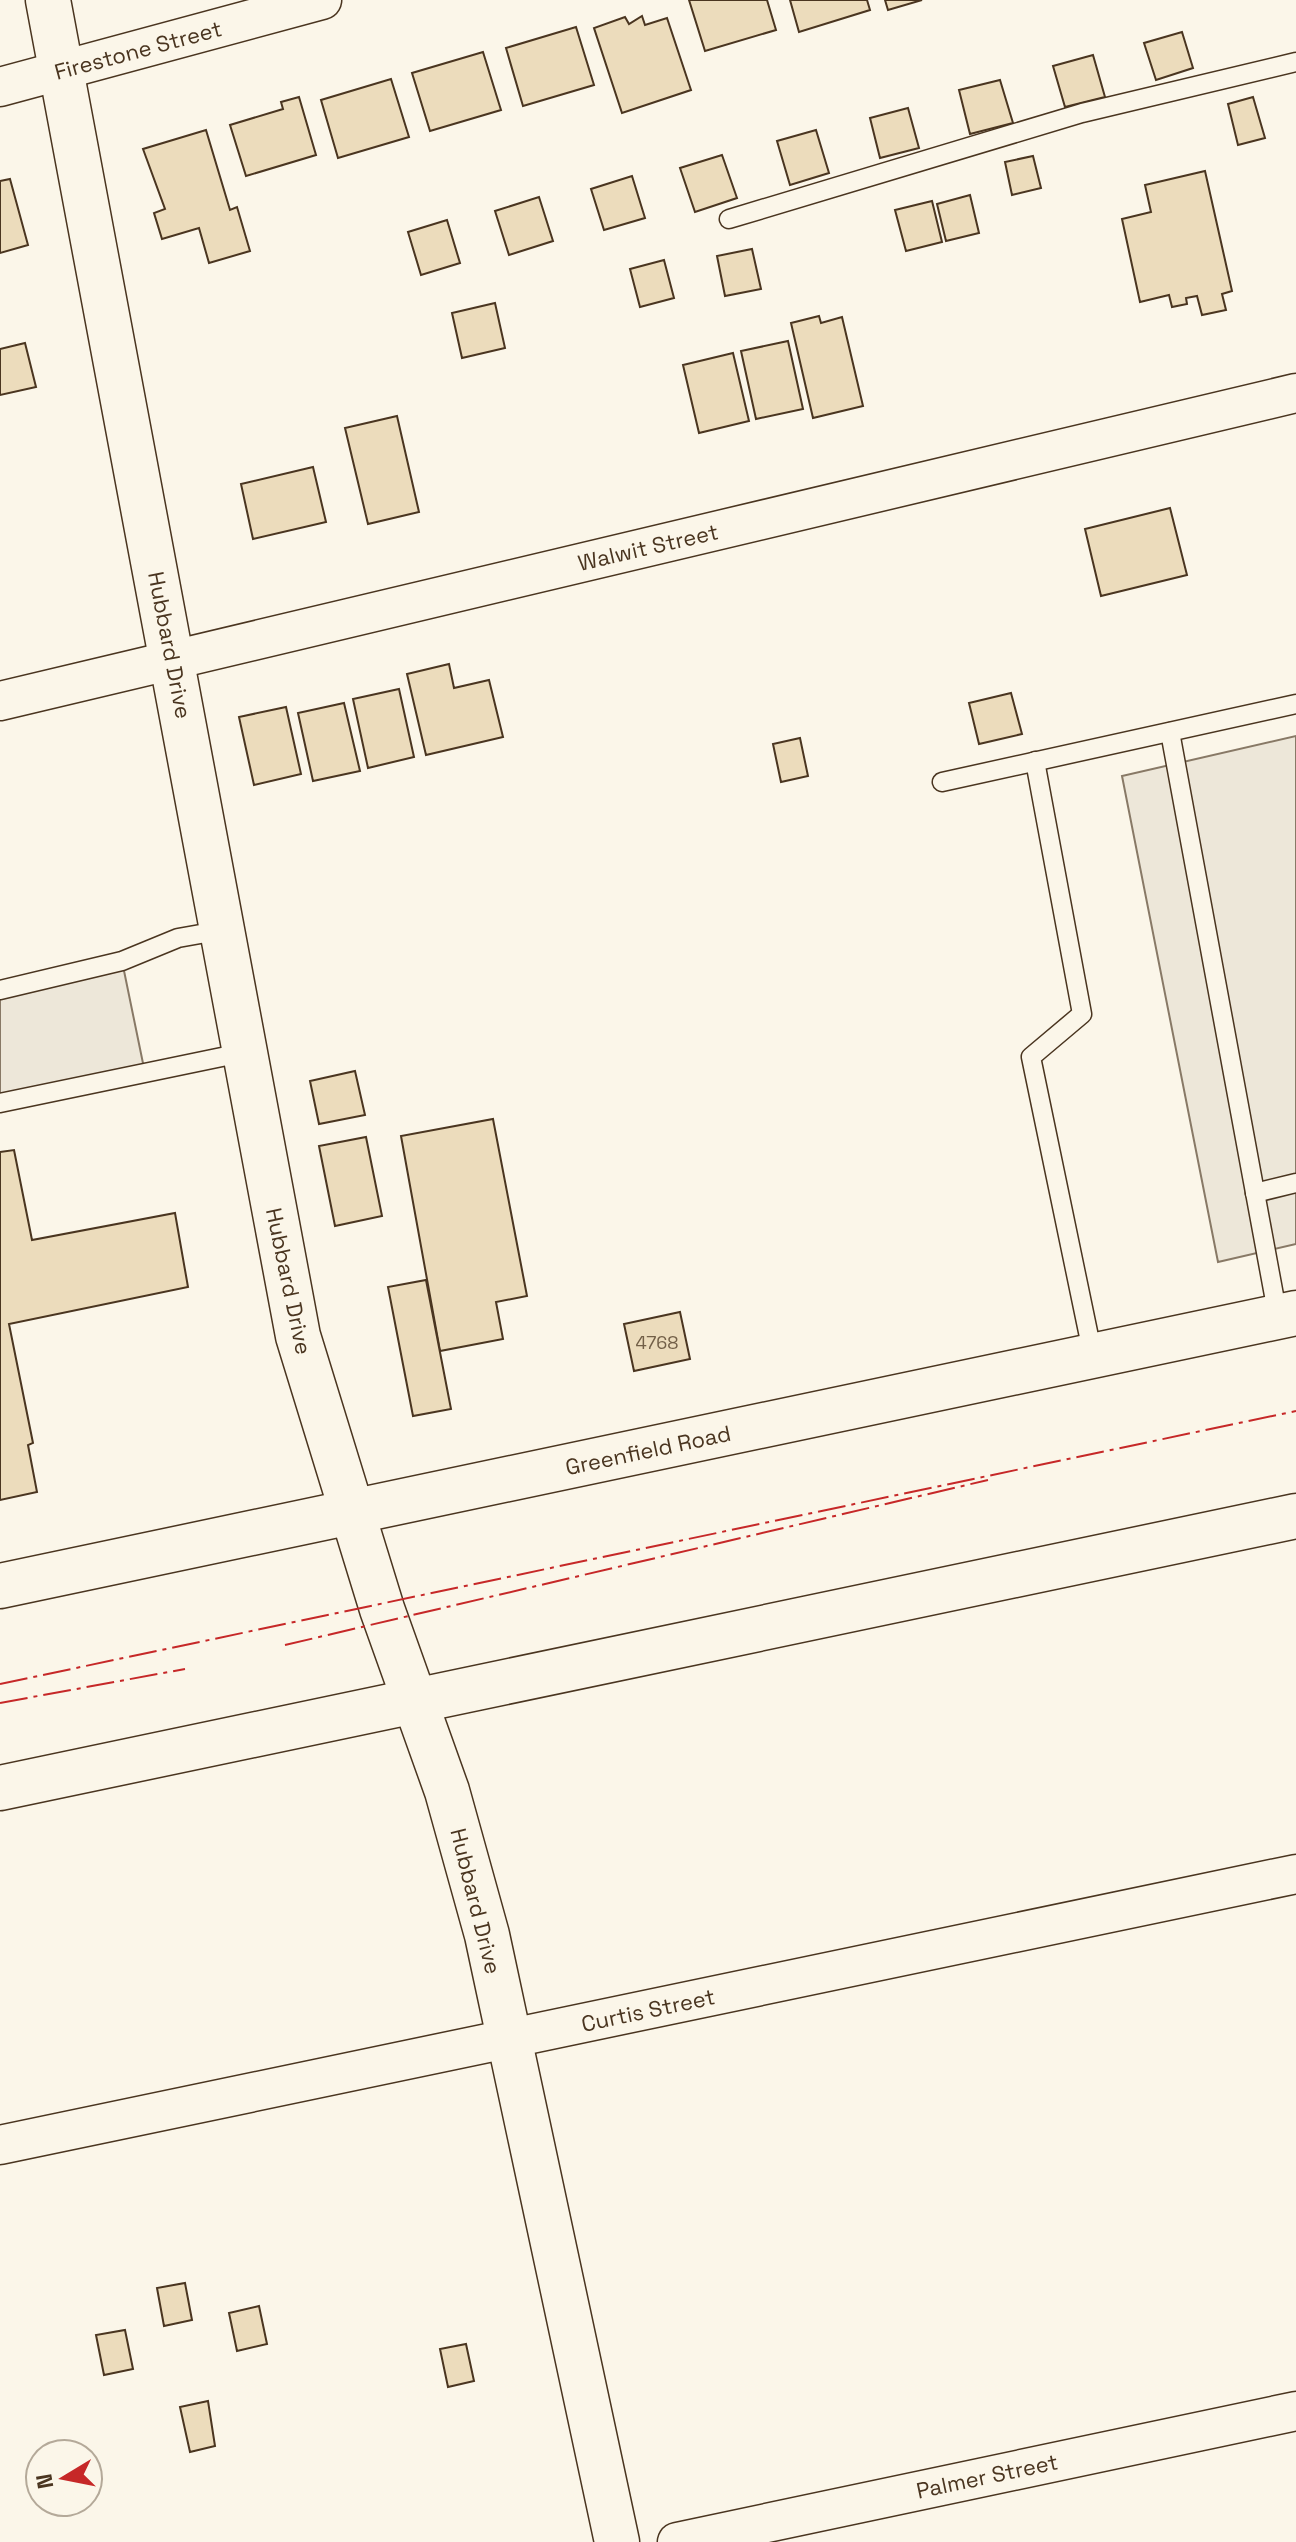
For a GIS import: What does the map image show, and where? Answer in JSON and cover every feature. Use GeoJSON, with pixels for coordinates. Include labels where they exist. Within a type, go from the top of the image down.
{"type":"FeatureCollection","features":[{"type":"Feature","properties":{"kind":"main road","name":"Hubbard Drive"},"geometry":{"type":"LineString","coordinates":[[48,0],[298,1336],[352,1512],[447,1791],[487,1935],[617,2542]]}},
{"type":"Feature","properties":{"kind":"main road","name":"Greenfield Road"},"geometry":{"type":"LineString","coordinates":[[0,1586],[1287,1315]]}},
{"type":"Feature","properties":{"kind":"main road"},"geometry":{"type":"LineString","coordinates":[[0,1788],[1296,1516]]}},
{"type":"Feature","properties":{"kind":"street","name":"Firestone Street"},"geometry":{"type":"LineString","coordinates":[[0,87],[322,0]]}},
{"type":"Feature","properties":{"kind":"street","name":"Walwit Street"},"geometry":{"type":"LineString","coordinates":[[0,701],[1296,393]]}},
{"type":"Feature","properties":{"kind":"street","name":"Curtis Street"},"geometry":{"type":"LineString","coordinates":[[0,2145],[1296,1874]]}},
{"type":"Feature","properties":{"kind":"street","name":"Palmer Street"},"geometry":{"type":"LineString","coordinates":[[677,2542],[1296,2411]]}},
{"type":"Feature","properties":{"kind":"lane"},"geometry":{"type":"LineString","coordinates":[[729,219],[1082,113],[1296,62]]}},
{"type":"Feature","properties":{"kind":"lane"},"geometry":{"type":"LineString","coordinates":[[942,782],[1295,708]]}},
{"type":"Feature","properties":{"kind":"lane"},"geometry":{"type":"LineString","coordinates":[[1170,732],[1255,1193],[1287,1315]]}},
{"type":"Feature","properties":{"kind":"lane"},"geometry":{"type":"LineString","coordinates":[[1035,761],[1082,1014],[1031,1057],[1093,1356]]}},
{"type":"Feature","properties":{"kind":"lane"},"geometry":{"type":"LineString","coordinates":[[0,990],[122,961],[178,938],[223,930]]}},
{"type":"Feature","properties":{"kind":"lane"},"geometry":{"type":"LineString","coordinates":[[0,1103],[246,1052]]}},
{"type":"Feature","properties":{"kind":"lane"},"geometry":{"type":"LineString","coordinates":[[1255,1193],[1296,1183]]}},
{"type":"Feature","properties":{"kind":"shaded area"},"geometry":{"type":"Polygon","coordinates":[[[1296,736],[1296,1244],[1218,1262],[1122,776],[1296,736]]]}},
{"type":"Feature","properties":{"kind":"shaded area"},"geometry":{"type":"Polygon","coordinates":[[[122,961],[145,1073],[0,1103],[0,990],[122,961]]]}},
{"type":"Feature","properties":{"kind":"building"},"geometry":{"type":"Polygon","coordinates":[[[689,0],[767,0],[776,30],[705,51],[689,0]]]}},
{"type":"Feature","properties":{"kind":"building"},"geometry":{"type":"Polygon","coordinates":[[[790,0],[867,0],[870,10],[799,32],[790,0]]]}},
{"type":"Feature","properties":{"kind":"building"},"geometry":{"type":"Polygon","coordinates":[[[885,0],[922,0],[888,10],[885,0]]]}},
{"type":"Feature","properties":{"kind":"building"},"geometry":{"type":"Polygon","coordinates":[[[642,16],[645,25],[667,18],[691,90],[622,113],[594,28],[625,17],[629,24],[642,16]]]}},
{"type":"Feature","properties":{"kind":"building"},"geometry":{"type":"Polygon","coordinates":[[[576,27],[594,85],[523,106],[506,48],[576,27]]]}},
{"type":"Feature","properties":{"kind":"building"},"geometry":{"type":"Polygon","coordinates":[[[1182,32],[1193,68],[1156,80],[1144,43],[1182,32]]]}},
{"type":"Feature","properties":{"kind":"building"},"geometry":{"type":"Polygon","coordinates":[[[483,52],[501,110],[430,131],[412,73],[483,52]]]}},
{"type":"Feature","properties":{"kind":"building"},"geometry":{"type":"Polygon","coordinates":[[[1093,55],[1105,97],[1065,107],[1053,66],[1093,55]]]}},
{"type":"Feature","properties":{"kind":"building"},"geometry":{"type":"Polygon","coordinates":[[[391,79],[409,137],[338,158],[321,100],[391,79]]]}},
{"type":"Feature","properties":{"kind":"building"},"geometry":{"type":"Polygon","coordinates":[[[1000,80],[1013,123],[970,134],[959,90],[1000,80]]]}},
{"type":"Feature","properties":{"kind":"building"},"geometry":{"type":"Polygon","coordinates":[[[299,97],[316,155],[246,176],[230,125],[283,109],[281,102],[299,97]]]}},
{"type":"Feature","properties":{"kind":"building"},"geometry":{"type":"Polygon","coordinates":[[[1253,97],[1265,138],[1238,145],[1228,104],[1253,97]]]}},
{"type":"Feature","properties":{"kind":"building"},"geometry":{"type":"Polygon","coordinates":[[[908,108],[919,148],[880,158],[870,118],[908,108]]]}},
{"type":"Feature","properties":{"kind":"building"},"geometry":{"type":"Polygon","coordinates":[[[206,130],[230,210],[237,207],[250,251],[209,263],[199,228],[162,239],[154,213],[165,209],[143,149],[206,130]]]}},
{"type":"Feature","properties":{"kind":"building"},"geometry":{"type":"Polygon","coordinates":[[[816,130],[829,173],[790,185],[777,141],[816,130]]]}},
{"type":"Feature","properties":{"kind":"building"},"geometry":{"type":"Polygon","coordinates":[[[722,155],[737,198],[695,212],[680,168],[722,155]]]}},
{"type":"Feature","properties":{"kind":"building"},"geometry":{"type":"Polygon","coordinates":[[[1033,156],[1041,188],[1012,195],[1005,162],[1033,156]]]}},
{"type":"Feature","properties":{"kind":"building"},"geometry":{"type":"Polygon","coordinates":[[[1205,171],[1232,291],[1222,294],[1226,310],[1202,315],[1197,296],[1186,298],[1187,304],[1172,307],[1169,295],[1140,302],[1122,219],[1151,212],[1145,185],[1205,171]]]}},
{"type":"Feature","properties":{"kind":"building"},"geometry":{"type":"Polygon","coordinates":[[[632,176],[645,218],[604,230],[591,189],[632,176]]]}},
{"type":"Feature","properties":{"kind":"building"},"geometry":{"type":"Polygon","coordinates":[[[10,179],[28,245],[0,253],[0,181],[10,179]]]}},
{"type":"Feature","properties":{"kind":"building"},"geometry":{"type":"Polygon","coordinates":[[[970,195],[979,233],[946,241],[937,204],[970,195]]]}},
{"type":"Feature","properties":{"kind":"building"},"geometry":{"type":"Polygon","coordinates":[[[539,197],[553,241],[509,255],[495,211],[539,197]]]}},
{"type":"Feature","properties":{"kind":"building"},"geometry":{"type":"Polygon","coordinates":[[[932,201],[942,242],[906,251],[895,210],[932,201]]]}},
{"type":"Feature","properties":{"kind":"building"},"geometry":{"type":"Polygon","coordinates":[[[447,220],[460,263],[421,275],[408,232],[447,220]]]}},
{"type":"Feature","properties":{"kind":"building"},"geometry":{"type":"Polygon","coordinates":[[[752,249],[761,289],[725,296],[717,256],[752,249]]]}},
{"type":"Feature","properties":{"kind":"building"},"geometry":{"type":"Polygon","coordinates":[[[664,260],[674,298],[640,307],[630,269],[664,260]]]}},
{"type":"Feature","properties":{"kind":"building"},"geometry":{"type":"Polygon","coordinates":[[[495,303],[505,348],[462,358],[452,313],[495,303]]]}},
{"type":"Feature","properties":{"kind":"building"},"geometry":{"type":"Polygon","coordinates":[[[819,316],[821,323],[842,317],[863,406],[813,418],[791,323],[819,316]]]}},
{"type":"Feature","properties":{"kind":"building"},"geometry":{"type":"Polygon","coordinates":[[[788,341],[803,409],[756,419],[741,351],[788,341]]]}},
{"type":"Feature","properties":{"kind":"building"},"geometry":{"type":"Polygon","coordinates":[[[25,343],[36,387],[0,395],[0,349],[25,343]]]}},
{"type":"Feature","properties":{"kind":"building"},"geometry":{"type":"Polygon","coordinates":[[[733,353],[749,421],[699,433],[683,365],[733,353]]]}},
{"type":"Feature","properties":{"kind":"building"},"geometry":{"type":"Polygon","coordinates":[[[397,416],[419,512],[368,524],[345,428],[397,416]]]}},
{"type":"Feature","properties":{"kind":"building"},"geometry":{"type":"Polygon","coordinates":[[[313,467],[326,522],[253,539],[241,484],[313,467]]]}},
{"type":"Feature","properties":{"kind":"building"},"geometry":{"type":"Polygon","coordinates":[[[1170,508],[1187,575],[1101,596],[1085,529],[1170,508]]]}},
{"type":"Feature","properties":{"kind":"building"},"geometry":{"type":"Polygon","coordinates":[[[449,664],[454,688],[489,680],[503,737],[426,755],[407,674],[449,664]]]}},
{"type":"Feature","properties":{"kind":"building"},"geometry":{"type":"Polygon","coordinates":[[[399,689],[414,757],[368,768],[353,699],[399,689]]]}},
{"type":"Feature","properties":{"kind":"building"},"geometry":{"type":"Polygon","coordinates":[[[1011,693],[1022,734],[979,744],[969,703],[1011,693]]]}},
{"type":"Feature","properties":{"kind":"building"},"geometry":{"type":"Polygon","coordinates":[[[344,703],[360,771],[313,781],[298,713],[344,703]]]}},
{"type":"Feature","properties":{"kind":"building"},"geometry":{"type":"Polygon","coordinates":[[[286,707],[301,774],[254,785],[239,717],[286,707]]]}},
{"type":"Feature","properties":{"kind":"building"},"geometry":{"type":"Polygon","coordinates":[[[800,738],[808,776],[781,782],[773,744],[800,738]]]}},
{"type":"Feature","properties":{"kind":"building"},"geometry":{"type":"Polygon","coordinates":[[[355,1071],[365,1115],[319,1124],[310,1081],[355,1071]]]}},
{"type":"Feature","properties":{"kind":"building"},"geometry":{"type":"Polygon","coordinates":[[[493,1119],[527,1296],[496,1302],[503,1339],[440,1351],[401,1136],[493,1119]]]}},
{"type":"Feature","properties":{"kind":"building"},"geometry":{"type":"Polygon","coordinates":[[[366,1137],[382,1216],[335,1226],[319,1146],[366,1137]]]}},
{"type":"Feature","properties":{"kind":"building"},"geometry":{"type":"Polygon","coordinates":[[[14,1150],[32,1240],[175,1213],[188,1287],[9,1324],[33,1443],[28,1445],[37,1492],[0,1500],[0,1152],[14,1150]]]}},
{"type":"Feature","properties":{"kind":"building"},"geometry":{"type":"Polygon","coordinates":[[[426,1280],[451,1409],[413,1416],[388,1287],[426,1280]]]}},
{"type":"Feature","properties":{"kind":"building"},"geometry":{"type":"Polygon","coordinates":[[[680,1312],[690,1359],[634,1371],[624,1324],[680,1312]]]}},
{"type":"Feature","properties":{"kind":"building"},"geometry":{"type":"Polygon","coordinates":[[[185,2283],[192,2320],[164,2326],[157,2288],[185,2283]]]}},
{"type":"Feature","properties":{"kind":"building"},"geometry":{"type":"Polygon","coordinates":[[[259,2306],[267,2344],[237,2351],[229,2313],[259,2306]]]}},
{"type":"Feature","properties":{"kind":"building"},"geometry":{"type":"Polygon","coordinates":[[[125,2330],[133,2369],[104,2375],[96,2335],[125,2330]]]}},
{"type":"Feature","properties":{"kind":"building"},"geometry":{"type":"Polygon","coordinates":[[[466,2344],[474,2381],[448,2387],[440,2349],[466,2344]]]}},
{"type":"Feature","properties":{"kind":"building"},"geometry":{"type":"Polygon","coordinates":[[[208,2401],[215,2446],[190,2452],[180,2407],[208,2401]]]}},
{"type":"Feature","properties":{"kind":"power"},"geometry":{"type":"LineString","coordinates":[[0,1684],[1296,1411]]}},
{"type":"Feature","properties":{"kind":"power"},"geometry":{"type":"LineString","coordinates":[[285,1645],[988,1480]]}},
{"type":"Feature","properties":{"kind":"power"},"geometry":{"type":"LineString","coordinates":[[0,1703],[185,1669]]}}]}
